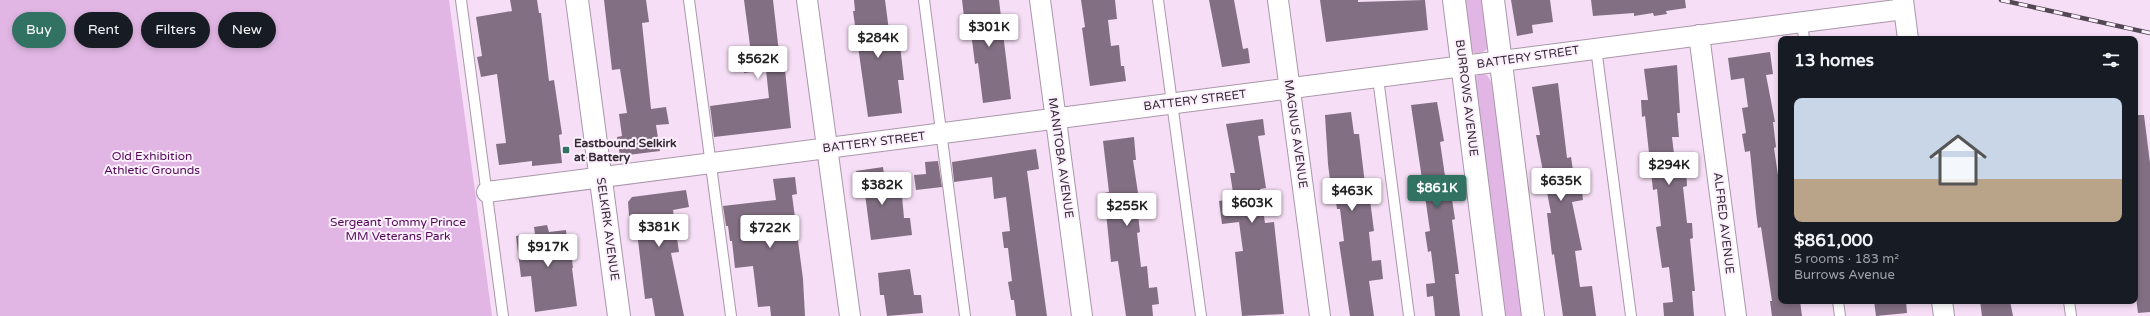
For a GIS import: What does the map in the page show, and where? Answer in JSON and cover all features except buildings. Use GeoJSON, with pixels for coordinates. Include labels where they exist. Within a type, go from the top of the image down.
{"type":"FeatureCollection","features":[{"type":"Feature","properties":{"kind":"street","name":"SELKIRK AVENUE"},"geometry":{"type":"LineString","coordinates":[[577,0],[619,316]]}},
{"type":"Feature","properties":{"kind":"street"},"geometry":{"type":"LineString","coordinates":[[807,0],[850,316]]}},
{"type":"Feature","properties":{"kind":"street","name":"MANITOBA AVENUE"},"geometry":{"type":"LineString","coordinates":[[1040,0],[1082,316]]}},
{"type":"Feature","properties":{"kind":"street","name":"MAGNUS AVENUE"},"geometry":{"type":"LineString","coordinates":[[1278,0],[1320,316]]}},
{"type":"Feature","properties":{"kind":"street","name":"BURROWS AVENUE"},"geometry":{"type":"LineString","coordinates":[[1454,0],[1494,316]]}},
{"type":"Feature","properties":{"kind":"street"},"geometry":{"type":"LineString","coordinates":[[1493,0],[1533,316]]}},
{"type":"Feature","properties":{"kind":"street","name":"BATTERY STREET"},"geometry":{"type":"LineString","coordinates":[[487,192],[1172,103],[1378,78],[1699,35],[1803,30],[1903,4]]}},
{"type":"Feature","properties":{"kind":"street"},"geometry":{"type":"LineString","coordinates":[[1903,4],[1908,36]]}},
{"type":"Feature","properties":{"kind":"street","name":"ALFRED AVENUE"},"geometry":{"type":"LineString","coordinates":[[1699,35],[1736,316]]}},
{"type":"Feature","properties":{"kind":"street"},"geometry":{"type":"LineString","coordinates":[[1942,304],[1944,316]]}},
{"type":"Feature","properties":{"kind":"lane"},"geometry":{"type":"LineString","coordinates":[[461,0],[503,316]]}},
{"type":"Feature","properties":{"kind":"lane"},"geometry":{"type":"LineString","coordinates":[[689,0],[731,316]]}},
{"type":"Feature","properties":{"kind":"lane"},"geometry":{"type":"LineString","coordinates":[[924,0],[965,316]]}},
{"type":"Feature","properties":{"kind":"lane"},"geometry":{"type":"LineString","coordinates":[[1158,0],[1201,316]]}},
{"type":"Feature","properties":{"kind":"lane"},"geometry":{"type":"LineString","coordinates":[[1596,48],[1631,316]]}},
{"type":"Feature","properties":{"kind":"lane"},"geometry":{"type":"LineString","coordinates":[[1378,78],[1409,316]]}},
{"type":"Feature","properties":{"kind":"lane"},"geometry":{"type":"LineString","coordinates":[[1838,304],[1840,316]]}},
{"type":"Feature","properties":{"kind":"lane"},"geometry":{"type":"LineString","coordinates":[[2069,304],[2071,316]]}},
{"type":"Feature","properties":{"kind":"green space","name":"Old Exhibition Athletic Grounds"},"geometry":{"type":"Polygon","coordinates":[[[0,0],[449,0],[492,316],[0,316],[0,0]]]}},
{"type":"Feature","properties":{"kind":"green space"},"geometry":{"type":"Polygon","coordinates":[[[1462,0],[1482,0],[1488,44],[1487,49],[1479,55],[1470,51],[1462,0]]]}},
{"type":"Feature","properties":{"kind":"green space"},"geometry":{"type":"Polygon","coordinates":[[[1481,74],[1487,75],[1492,83],[1522,316],[1503,316],[1473,80],[1476,76],[1481,74]]]}},
{"type":"Feature","properties":{"kind":"railway"},"geometry":{"type":"LineString","coordinates":[[2001,0],[2150,33]]}},
{"type":"Feature","properties":{"kind":"place","name":"Eastbound Selkirk at Battery"},"geometry":{"type":"Point","coordinates":[566,150]}},
{"type":"Feature","properties":{"kind":"park label","name":"Sergeant Tommy Prince MM Veterans Park"},"geometry":{"type":"Point","coordinates":[398,229]}}]}
